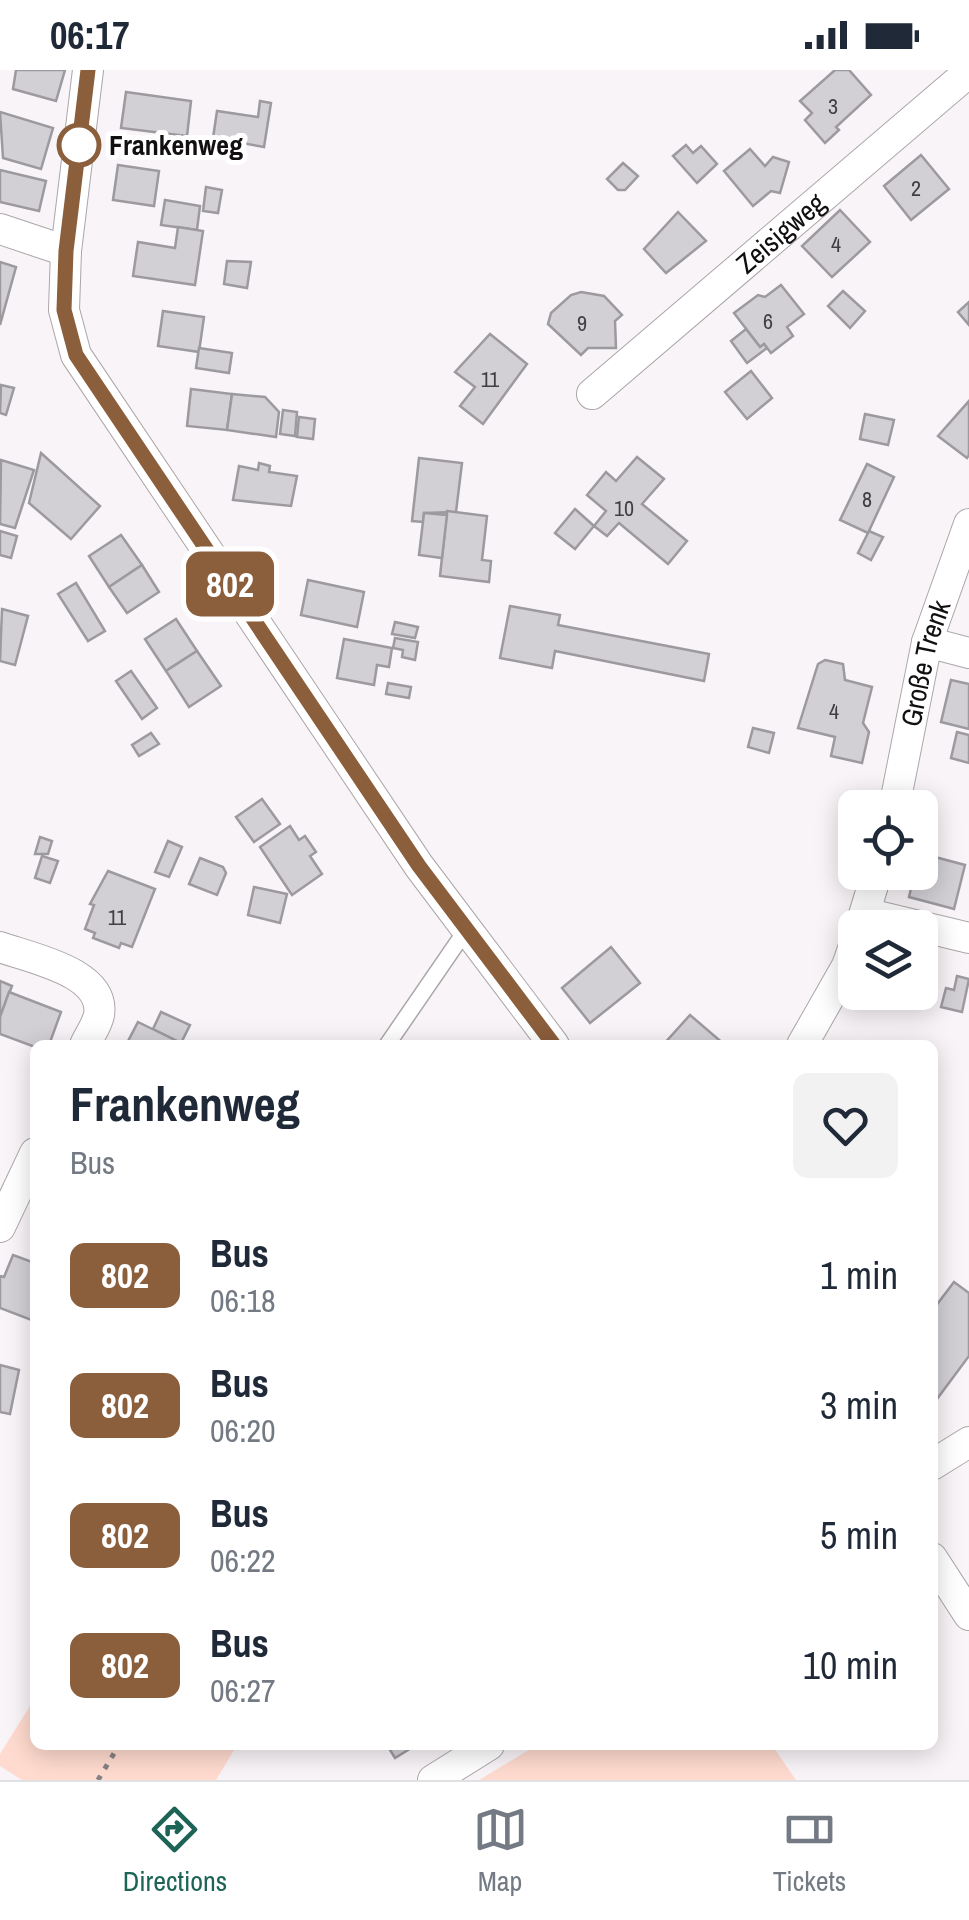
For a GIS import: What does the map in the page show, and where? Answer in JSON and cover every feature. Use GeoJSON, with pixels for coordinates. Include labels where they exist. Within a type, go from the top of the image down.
{"type":"FeatureCollection","features":[{"type":"Feature","properties":{"kind":"street"},"geometry":{"type":"LineString","coordinates":[[88,70],[66,251],[64,310],[76,355],[466,930],[550,1040]]}},
{"type":"Feature","properties":{"kind":"street","name":"Zeisigweg"},"geometry":{"type":"LineString","coordinates":[[592,394],[969,72]]}},
{"type":"Feature","properties":{"kind":"street"},"geometry":{"type":"LineString","coordinates":[[0,229],[66,251]]}},
{"type":"Feature","properties":{"kind":"street","name":"Große Trenk"},"geometry":{"type":"LineString","coordinates":[[898,790],[928,642],[969,524]]}},
{"type":"Feature","properties":{"kind":"street"},"geometry":{"type":"LineString","coordinates":[[928,642],[969,653]]}},
{"type":"Feature","properties":{"kind":"street"},"geometry":{"type":"LineString","coordinates":[[938,933],[969,938]]}},
{"type":"Feature","properties":{"kind":"street"},"geometry":{"type":"LineString","coordinates":[[0,947],[80,977],[94,990],[100,1014],[87,1040]]}},
{"type":"Feature","properties":{"kind":"street"},"geometry":{"type":"LineString","coordinates":[[805,1040],[838,982]]}},
{"type":"Feature","properties":{"kind":"street"},"geometry":{"type":"LineString","coordinates":[[0,1227],[30,1164]]}},
{"type":"Feature","properties":{"kind":"street"},"geometry":{"type":"LineString","coordinates":[[938,1462],[969,1442]]}},
{"type":"Feature","properties":{"kind":"street"},"geometry":{"type":"LineString","coordinates":[[938,1567],[969,1615]]}},
{"type":"Feature","properties":{"kind":"street"},"geometry":{"type":"LineString","coordinates":[[434,1780],[481,1750]]}},
{"type":"Feature","properties":{"kind":"lane"},"geometry":{"type":"LineString","coordinates":[[390,1040],[466,930]]}},
{"type":"Feature","properties":{"kind":"path"},"geometry":{"type":"LineString","coordinates":[[98,1780],[116,1750]]}},
{"type":"Feature","properties":{"kind":"shaded area"},"geometry":{"type":"Polygon","coordinates":[[[30,1706],[30,1750],[234,1750],[216,1780],[22,1780],[0,1766],[0,1754],[30,1706]]]}},
{"type":"Feature","properties":{"kind":"shaded area"},"geometry":{"type":"Polygon","coordinates":[[[529,1750],[775,1750],[796,1780],[479,1780],[529,1750]]]}},
{"type":"Feature","properties":{"kind":"building"},"geometry":{"type":"Polygon","coordinates":[[[16,70],[65,70],[56,101],[13,89],[16,70]]]}},
{"type":"Feature","properties":{"kind":"building"},"geometry":{"type":"Polygon","coordinates":[[[835,70],[849,70],[871,95],[836,127],[839,130],[825,143],[805,120],[812,113],[800,101],[835,70]]]}},
{"type":"Feature","properties":{"kind":"building"},"geometry":{"type":"Polygon","coordinates":[[[126,92],[191,101],[187,136],[121,128],[126,92]]]}},
{"type":"Feature","properties":{"kind":"building"},"geometry":{"type":"Polygon","coordinates":[[[260,101],[271,103],[264,147],[213,138],[217,111],[258,117],[260,101]]]}},
{"type":"Feature","properties":{"kind":"building"},"geometry":{"type":"Polygon","coordinates":[[[0,112],[53,128],[41,169],[3,158],[0,112]]]}},
{"type":"Feature","properties":{"kind":"building"},"geometry":{"type":"Polygon","coordinates":[[[686,145],[693,153],[701,146],[717,164],[697,183],[673,156],[686,145]]]}},
{"type":"Feature","properties":{"kind":"building"},"geometry":{"type":"Polygon","coordinates":[[[750,149],[765,166],[773,157],[789,162],[780,193],[771,191],[753,206],[724,171],[750,149]]]}},
{"type":"Feature","properties":{"kind":"building"},"geometry":{"type":"Polygon","coordinates":[[[921,155],[949,189],[911,220],[884,186],[921,155]]]}},
{"type":"Feature","properties":{"kind":"building"},"geometry":{"type":"Polygon","coordinates":[[[623,163],[638,176],[625,190],[618,190],[607,179],[623,163]]]}},
{"type":"Feature","properties":{"kind":"building"},"geometry":{"type":"Polygon","coordinates":[[[118,165],[159,171],[154,206],[113,200],[118,165]]]}},
{"type":"Feature","properties":{"kind":"building"},"geometry":{"type":"Polygon","coordinates":[[[0,170],[46,181],[39,211],[0,202],[0,170]]]}},
{"type":"Feature","properties":{"kind":"building"},"geometry":{"type":"Polygon","coordinates":[[[206,187],[222,190],[218,213],[203,211],[206,187]]]}},
{"type":"Feature","properties":{"kind":"building"},"geometry":{"type":"Polygon","coordinates":[[[165,200],[200,206],[197,230],[161,225],[165,200]]]}},
{"type":"Feature","properties":{"kind":"building"},"geometry":{"type":"Polygon","coordinates":[[[840,210],[870,242],[832,277],[802,246],[840,210]]]}},
{"type":"Feature","properties":{"kind":"building"},"geometry":{"type":"Polygon","coordinates":[[[678,212],[706,241],[666,273],[644,249],[678,212]]]}},
{"type":"Feature","properties":{"kind":"building"},"geometry":{"type":"Polygon","coordinates":[[[178,227],[203,231],[195,285],[133,276],[138,242],[175,248],[178,227]]]}},
{"type":"Feature","properties":{"kind":"building"},"geometry":{"type":"Polygon","coordinates":[[[227,261],[251,262],[247,288],[224,284],[227,261]]]}},
{"type":"Feature","properties":{"kind":"building"},"geometry":{"type":"Polygon","coordinates":[[[0,262],[16,267],[0,325],[0,262]]]}},
{"type":"Feature","properties":{"kind":"building"},"geometry":{"type":"Polygon","coordinates":[[[781,285],[804,314],[787,327],[793,336],[771,353],[764,344],[760,347],[734,313],[758,295],[765,297],[781,285]]]}},
{"type":"Feature","properties":{"kind":"building"},"geometry":{"type":"Polygon","coordinates":[[[843,291],[865,311],[850,328],[828,306],[843,291]]]}},
{"type":"Feature","properties":{"kind":"building"},"geometry":{"type":"Polygon","coordinates":[[[581,292],[604,296],[622,315],[615,321],[616,348],[588,348],[581,355],[548,324],[551,313],[571,295],[581,292]]]}},
{"type":"Feature","properties":{"kind":"building"},"geometry":{"type":"Polygon","coordinates":[[[969,302],[969,325],[958,312],[969,302]]]}},
{"type":"Feature","properties":{"kind":"building"},"geometry":{"type":"Polygon","coordinates":[[[163,311],[204,317],[199,352],[158,346],[163,311]]]}},
{"type":"Feature","properties":{"kind":"building"},"geometry":{"type":"Polygon","coordinates":[[[746,329],[760,347],[764,344],[767,348],[747,363],[731,341],[746,329]]]}},
{"type":"Feature","properties":{"kind":"building"},"geometry":{"type":"Polygon","coordinates":[[[490,334],[527,364],[483,424],[460,406],[475,387],[455,372],[490,334]]]}},
{"type":"Feature","properties":{"kind":"building"},"geometry":{"type":"Polygon","coordinates":[[[199,348],[232,353],[229,373],[196,368],[199,348]]]}},
{"type":"Feature","properties":{"kind":"building"},"geometry":{"type":"Polygon","coordinates":[[[751,371],[772,398],[747,419],[725,392],[751,371]]]}},
{"type":"Feature","properties":{"kind":"building"},"geometry":{"type":"Polygon","coordinates":[[[1,385],[14,388],[6,415],[0,413],[1,385]]]}},
{"type":"Feature","properties":{"kind":"building"},"geometry":{"type":"Polygon","coordinates":[[[191,389],[232,394],[227,430],[187,426],[191,389]]]}},
{"type":"Feature","properties":{"kind":"building"},"geometry":{"type":"Polygon","coordinates":[[[232,394],[265,397],[279,412],[276,437],[227,430],[232,394]]]}},
{"type":"Feature","properties":{"kind":"building"},"geometry":{"type":"Polygon","coordinates":[[[969,401],[969,455],[967,458],[938,436],[969,401]]]}},
{"type":"Feature","properties":{"kind":"building"},"geometry":{"type":"Polygon","coordinates":[[[283,410],[297,412],[295,436],[280,434],[283,410]]]}},
{"type":"Feature","properties":{"kind":"building"},"geometry":{"type":"Polygon","coordinates":[[[865,414],[894,420],[888,445],[860,439],[865,414]]]}},
{"type":"Feature","properties":{"kind":"building"},"geometry":{"type":"Polygon","coordinates":[[[299,417],[315,419],[313,439],[297,437],[299,417]]]}},
{"type":"Feature","properties":{"kind":"building"},"geometry":{"type":"Polygon","coordinates":[[[41,453],[100,506],[71,539],[29,503],[41,453]]]}},
{"type":"Feature","properties":{"kind":"building"},"geometry":{"type":"Polygon","coordinates":[[[637,457],[664,479],[642,504],[687,541],[668,564],[619,523],[607,536],[594,526],[606,511],[587,495],[606,472],[616,481],[637,457]]]}},
{"type":"Feature","properties":{"kind":"building"},"geometry":{"type":"Polygon","coordinates":[[[419,458],[462,463],[456,512],[424,513],[423,522],[412,521],[419,458]]]}},
{"type":"Feature","properties":{"kind":"building"},"geometry":{"type":"Polygon","coordinates":[[[1,460],[34,470],[15,528],[0,524],[1,460]]]}},
{"type":"Feature","properties":{"kind":"building"},"geometry":{"type":"Polygon","coordinates":[[[259,463],[270,466],[269,472],[297,476],[291,506],[233,500],[239,466],[258,470],[259,463]]]}},
{"type":"Feature","properties":{"kind":"building"},"geometry":{"type":"Polygon","coordinates":[[[867,464],[894,477],[868,533],[840,520],[867,464]]]}},
{"type":"Feature","properties":{"kind":"building"},"geometry":{"type":"Polygon","coordinates":[[[575,509],[594,526],[575,549],[555,533],[575,509]]]}},
{"type":"Feature","properties":{"kind":"building"},"geometry":{"type":"Polygon","coordinates":[[[447,511],[487,516],[482,560],[491,561],[489,582],[440,576],[447,511]]]}},
{"type":"Feature","properties":{"kind":"building"},"geometry":{"type":"Polygon","coordinates":[[[424,513],[447,515],[442,558],[419,555],[424,513]]]}},
{"type":"Feature","properties":{"kind":"building"},"geometry":{"type":"Polygon","coordinates":[[[0,531],[17,536],[11,558],[0,555],[0,531]]]}},
{"type":"Feature","properties":{"kind":"building"},"geometry":{"type":"Polygon","coordinates":[[[869,531],[883,537],[871,560],[858,553],[869,531]]]}},
{"type":"Feature","properties":{"kind":"building"},"geometry":{"type":"Polygon","coordinates":[[[121,535],[142,565],[109,587],[89,556],[121,535]]]}},
{"type":"Feature","properties":{"kind":"building"},"geometry":{"type":"Polygon","coordinates":[[[142,565],[159,592],[127,613],[109,587],[142,565]]]}},
{"type":"Feature","properties":{"kind":"building"},"geometry":{"type":"Polygon","coordinates":[[[308,580],[364,592],[357,627],[301,615],[308,580]]]}},
{"type":"Feature","properties":{"kind":"building"},"geometry":{"type":"Polygon","coordinates":[[[76,583],[105,631],[88,641],[58,594],[76,583]]]}},
{"type":"Feature","properties":{"kind":"building"},"geometry":{"type":"Polygon","coordinates":[[[510,606],[560,615],[558,625],[709,654],[704,681],[555,651],[552,668],[500,658],[510,606]]]}},
{"type":"Feature","properties":{"kind":"building"},"geometry":{"type":"Polygon","coordinates":[[[2,609],[28,616],[15,665],[0,661],[2,609]]]}},
{"type":"Feature","properties":{"kind":"building"},"geometry":{"type":"Polygon","coordinates":[[[176,619],[197,651],[166,671],[145,639],[176,619]]]}},
{"type":"Feature","properties":{"kind":"building"},"geometry":{"type":"Polygon","coordinates":[[[395,622],[418,627],[415,638],[392,634],[395,622]]]}},
{"type":"Feature","properties":{"kind":"building"},"geometry":{"type":"Polygon","coordinates":[[[395,638],[418,642],[415,660],[402,657],[403,650],[393,648],[395,638]]]}},
{"type":"Feature","properties":{"kind":"building"},"geometry":{"type":"Polygon","coordinates":[[[344,639],[392,648],[389,667],[377,665],[374,685],[337,678],[344,639]]]}},
{"type":"Feature","properties":{"kind":"building"},"geometry":{"type":"Polygon","coordinates":[[[197,651],[221,686],[189,707],[166,671],[197,651]]]}},
{"type":"Feature","properties":{"kind":"building"},"geometry":{"type":"Polygon","coordinates":[[[825,660],[843,664],[845,680],[872,687],[863,723],[869,732],[862,763],[831,756],[835,737],[798,728],[818,664],[825,660]]]}},
{"type":"Feature","properties":{"kind":"building"},"geometry":{"type":"Polygon","coordinates":[[[131,671],[157,708],[142,719],[116,681],[131,671]]]}},
{"type":"Feature","properties":{"kind":"building"},"geometry":{"type":"Polygon","coordinates":[[[951,680],[969,684],[969,729],[941,722],[951,680]]]}},
{"type":"Feature","properties":{"kind":"building"},"geometry":{"type":"Polygon","coordinates":[[[388,683],[411,687],[409,698],[386,694],[388,683]]]}},
{"type":"Feature","properties":{"kind":"building"},"geometry":{"type":"Polygon","coordinates":[[[753,728],[774,733],[769,753],[748,747],[753,728]]]}},
{"type":"Feature","properties":{"kind":"building"},"geometry":{"type":"Polygon","coordinates":[[[957,732],[969,735],[969,763],[951,758],[957,732]]]}},
{"type":"Feature","properties":{"kind":"building"},"geometry":{"type":"Polygon","coordinates":[[[151,733],[159,744],[139,756],[132,745],[151,733]]]}},
{"type":"Feature","properties":{"kind":"building"},"geometry":{"type":"Polygon","coordinates":[[[262,799],[280,824],[254,842],[236,817],[262,799]]]}},
{"type":"Feature","properties":{"kind":"building"},"geometry":{"type":"Polygon","coordinates":[[[290,826],[299,840],[305,836],[316,852],[310,856],[322,874],[292,895],[260,847],[290,826]]]}},
{"type":"Feature","properties":{"kind":"building"},"geometry":{"type":"Polygon","coordinates":[[[40,837],[52,841],[48,854],[35,854],[40,837]]]}},
{"type":"Feature","properties":{"kind":"building"},"geometry":{"type":"Polygon","coordinates":[[[168,841],[182,847],[169,877],[155,872],[168,841]]]}},
{"type":"Feature","properties":{"kind":"building"},"geometry":{"type":"Polygon","coordinates":[[[42,856],[58,861],[50,883],[35,878],[42,856]]]}},
{"type":"Feature","properties":{"kind":"building"},"geometry":{"type":"Polygon","coordinates":[[[200,858],[223,867],[226,873],[217,895],[189,884],[200,858]]]}},
{"type":"Feature","properties":{"kind":"building"},"geometry":{"type":"Polygon","coordinates":[[[938,858],[965,865],[954,909],[909,897],[911,890],[938,890],[938,858]]]}},
{"type":"Feature","properties":{"kind":"building"},"geometry":{"type":"Polygon","coordinates":[[[108,871],[155,889],[132,947],[121,943],[119,948],[93,938],[95,933],[85,929],[94,905],[90,904],[108,871]]]}},
{"type":"Feature","properties":{"kind":"building"},"geometry":{"type":"Polygon","coordinates":[[[254,887],[287,894],[280,923],[248,915],[254,887]]]}},
{"type":"Feature","properties":{"kind":"building"},"geometry":{"type":"Polygon","coordinates":[[[611,947],[640,983],[590,1023],[562,988],[611,947]]]}},
{"type":"Feature","properties":{"kind":"building"},"geometry":{"type":"Polygon","coordinates":[[[957,976],[969,979],[962,1012],[941,1007],[946,988],[954,990],[957,976]]]}},
{"type":"Feature","properties":{"kind":"building"},"geometry":{"type":"Polygon","coordinates":[[[0,981],[12,986],[0,1017],[0,981]]]}},
{"type":"Feature","properties":{"kind":"building"},"geometry":{"type":"Polygon","coordinates":[[[9,992],[61,1012],[51,1040],[30,1040],[30,1045],[0,1034],[0,1017],[9,992]]]}},
{"type":"Feature","properties":{"kind":"building"},"geometry":{"type":"Polygon","coordinates":[[[161,1012],[190,1025],[182,1040],[153,1029],[161,1012]]]}},
{"type":"Feature","properties":{"kind":"building"},"geometry":{"type":"Polygon","coordinates":[[[690,1015],[719,1040],[668,1040],[690,1015]]]}},
{"type":"Feature","properties":{"kind":"building"},"geometry":{"type":"Polygon","coordinates":[[[138,1022],[175,1040],[129,1040],[138,1022]]]}},
{"type":"Feature","properties":{"kind":"building"},"geometry":{"type":"Polygon","coordinates":[[[13,1255],[30,1261],[30,1319],[0,1308],[0,1276],[4,1277],[13,1255]]]}},
{"type":"Feature","properties":{"kind":"building"},"geometry":{"type":"Polygon","coordinates":[[[954,1282],[969,1293],[969,1356],[938,1398],[938,1303],[954,1282]]]}},
{"type":"Feature","properties":{"kind":"building"},"geometry":{"type":"Polygon","coordinates":[[[0,1365],[19,1370],[10,1414],[0,1412],[0,1365]]]}},
{"type":"Feature","properties":{"kind":"building"},"geometry":{"type":"Polygon","coordinates":[[[390,1750],[408,1750],[395,1758],[390,1750]]]}},
{"type":"Feature","properties":{"kind":"bus line","name":"802"},"geometry":{"type":"LineString","coordinates":[[88,70],[66,251],[64,310],[76,355],[419,866],[550,1040]]}},
{"type":"Feature","properties":{"kind":"place","name":"Frankenweg"},"geometry":{"type":"Point","coordinates":[79,145]}}]}
